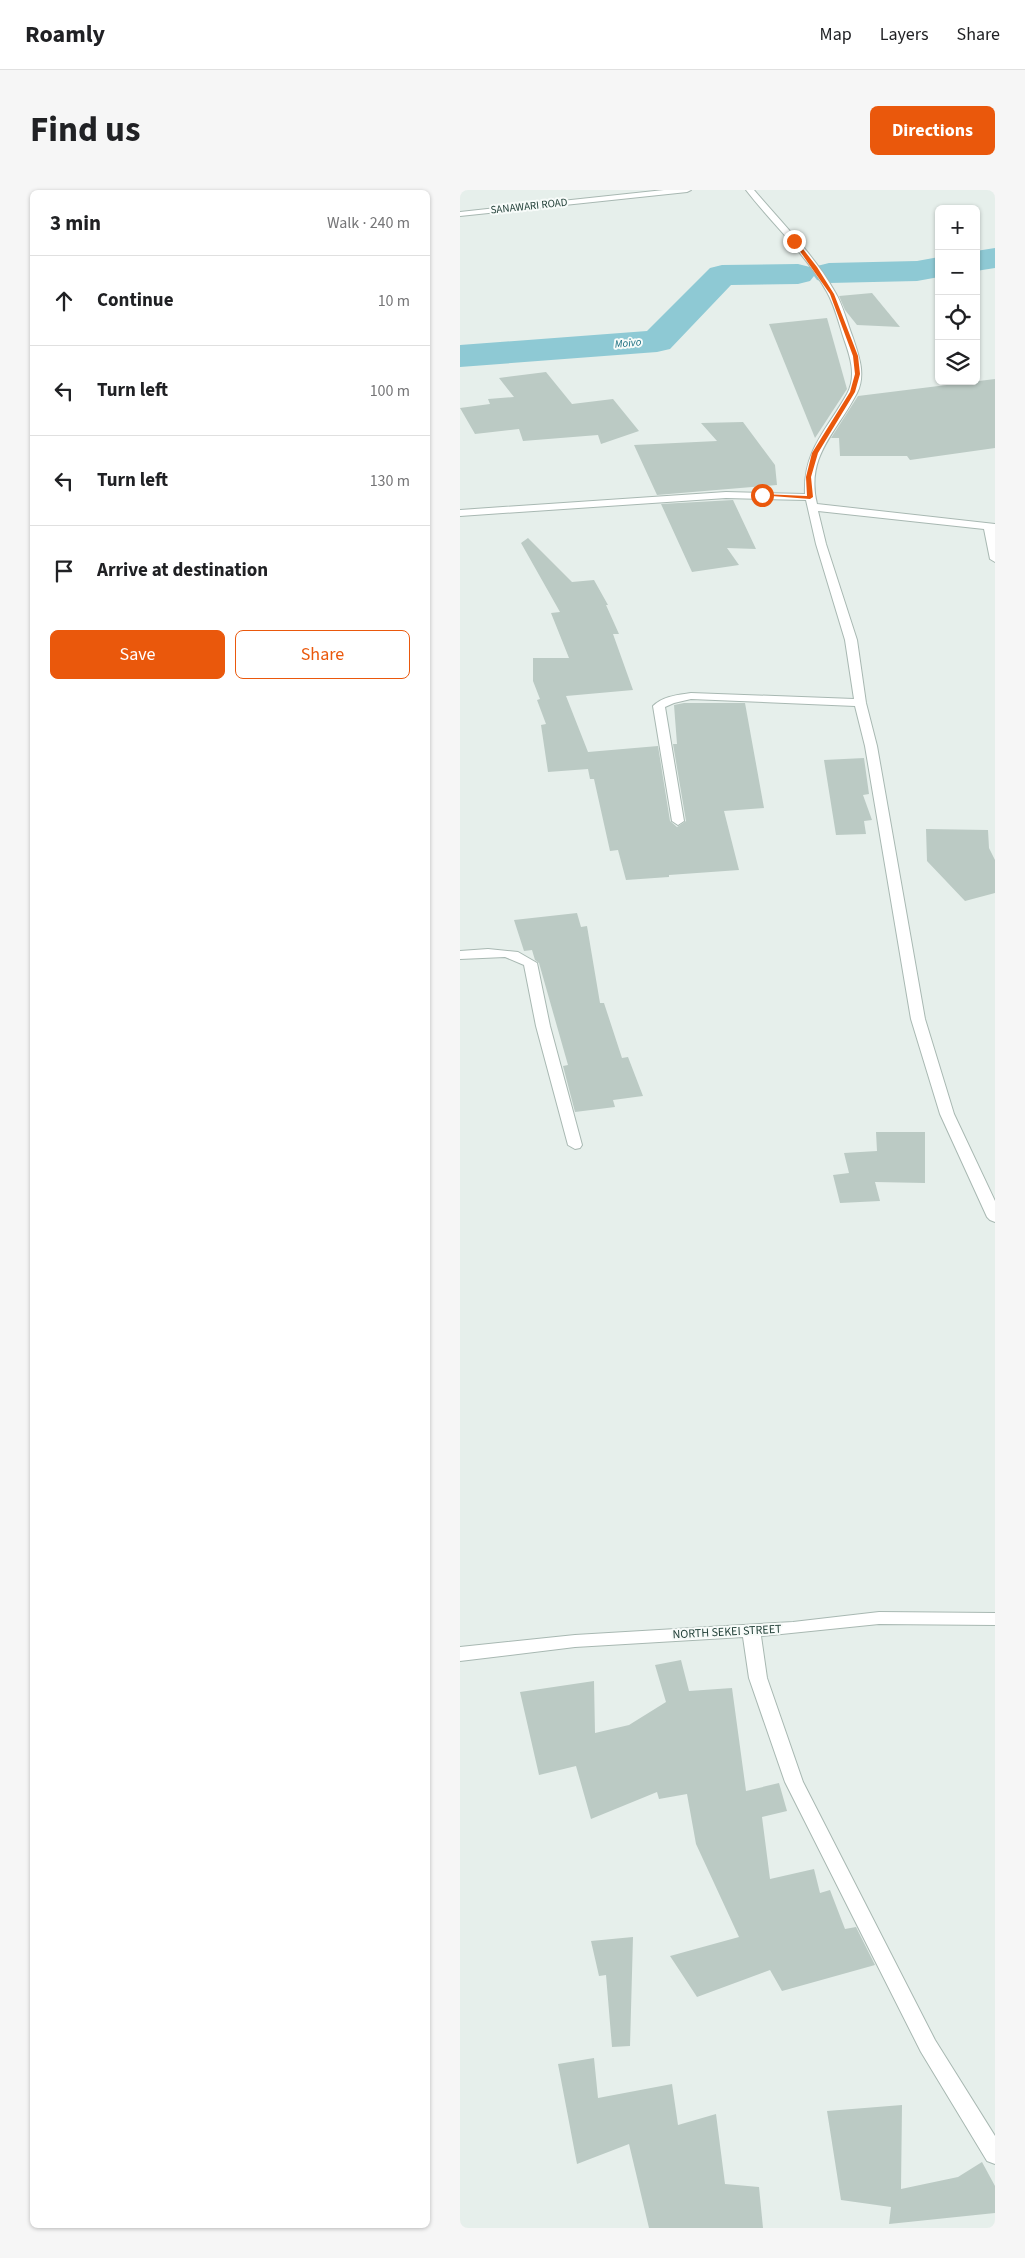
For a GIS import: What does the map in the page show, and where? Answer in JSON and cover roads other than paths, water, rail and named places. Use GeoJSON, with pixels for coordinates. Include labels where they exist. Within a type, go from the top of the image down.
{"type":"FeatureCollection","features":[{"type":"Feature","properties":{"kind":"street","name":"SANAWARI ROAD"},"geometry":{"type":"LineString","coordinates":[[460,214],[687,190]]}},
{"type":"Feature","properties":{"kind":"street"},"geometry":{"type":"LineString","coordinates":[[750,190],[810,261],[832,294],[855,356],[858,374],[853,392],[815,453],[809,477],[811,502],[850,640],[860,703],[871,746],[918,1019],[948,1114],[995,1217]]}},
{"type":"Feature","properties":{"kind":"street"},"geometry":{"type":"LineString","coordinates":[[460,513],[556,505],[717,496],[811,502],[992,526],[995,559]]}},
{"type":"Feature","properties":{"kind":"street"},"geometry":{"type":"LineString","coordinates":[[678,821],[659,706],[671,700],[691,696],[860,703]]}},
{"type":"Feature","properties":{"kind":"street"},"geometry":{"type":"LineString","coordinates":[[460,955],[504,952],[518,954],[530,963],[543,1026],[575,1145]]}},
{"type":"Feature","properties":{"kind":"street","name":"NORTH SEKEI STREET"},"geometry":{"type":"LineString","coordinates":[[460,1654],[575,1641],[751,1629],[793,1628],[879,1618],[995,1619]]}},
{"type":"Feature","properties":{"kind":"street"},"geometry":{"type":"LineString","coordinates":[[751,1629],[758,1678],[794,1782],[928,2046],[995,2155]]}},
{"type":"Feature","properties":{"kind":"waterway","name":"Moivo"},"geometry":{"type":"LineString","coordinates":[[980,260],[995,258]]}},
{"type":"Feature","properties":{"kind":"waterway","name":"Moivo"},"geometry":{"type":"LineString","coordinates":[[829,273],[917,271],[935,268]]}},
{"type":"Feature","properties":{"kind":"waterway","name":"Moivo"},"geometry":{"type":"LineString","coordinates":[[460,356],[657,341],[722,275],[798,274]]}}]}
